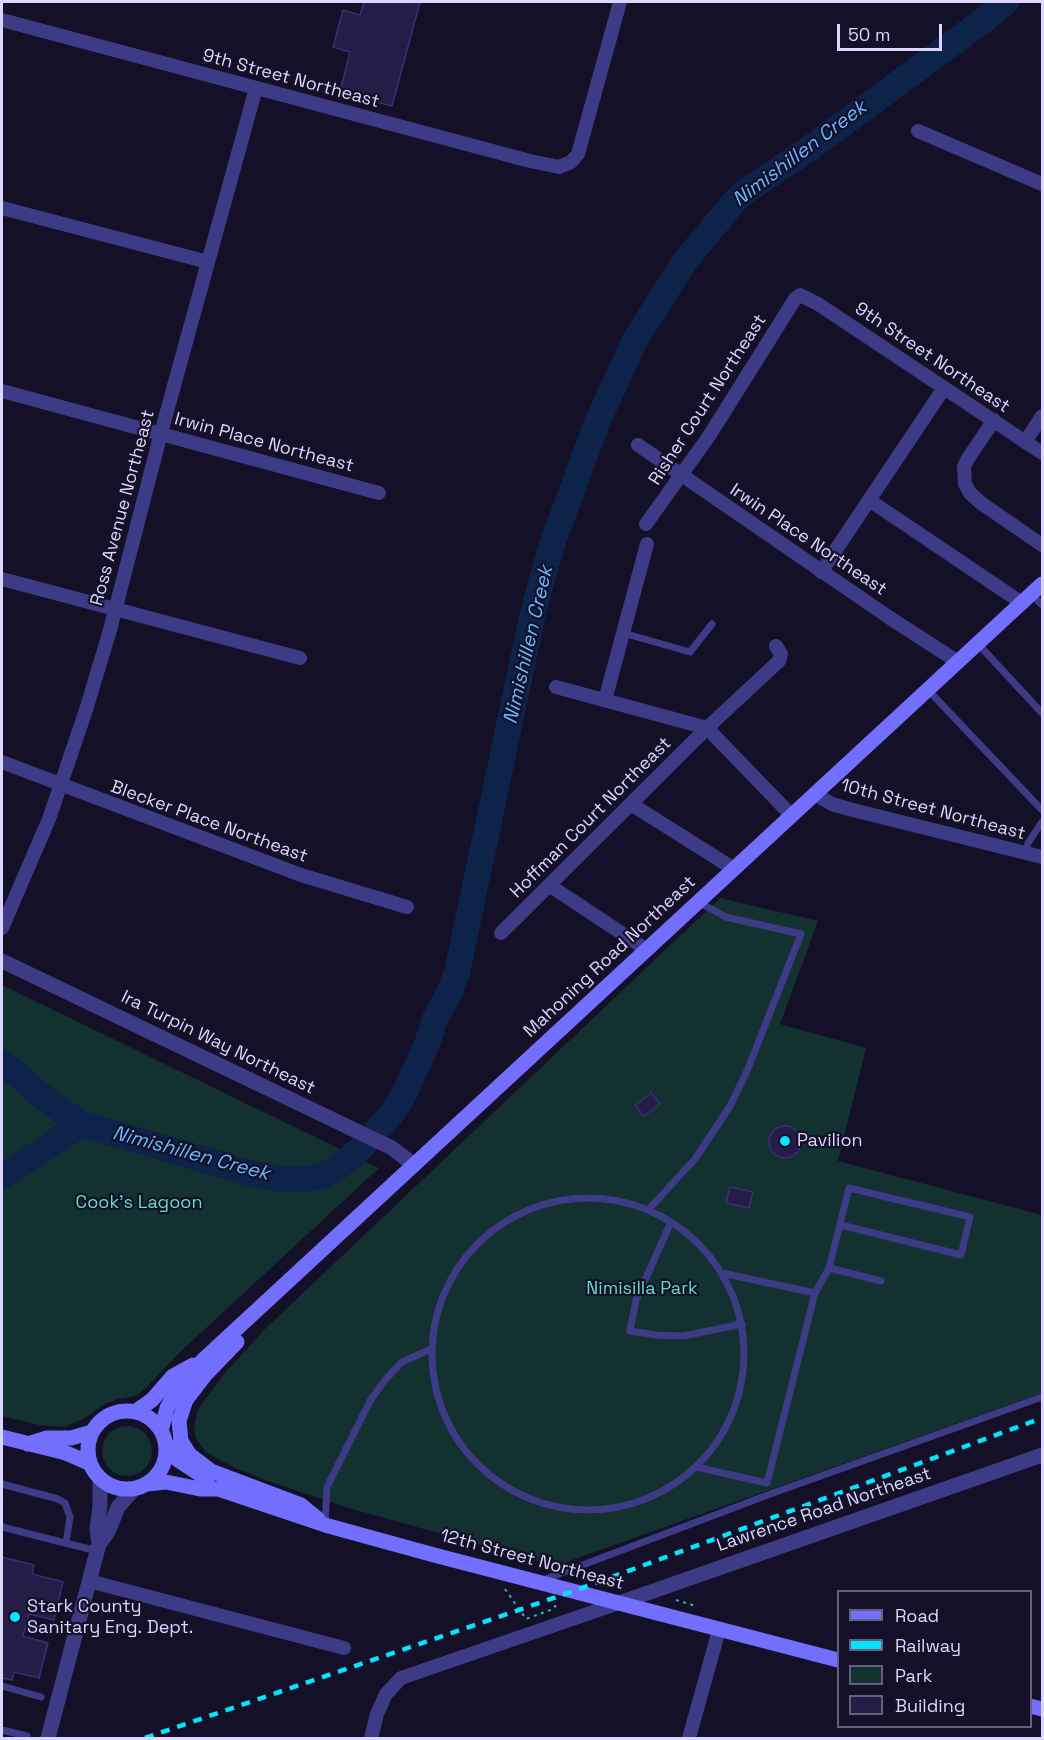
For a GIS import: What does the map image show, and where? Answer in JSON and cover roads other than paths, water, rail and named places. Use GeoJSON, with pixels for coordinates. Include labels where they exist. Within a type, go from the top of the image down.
{"type":"FeatureCollection","features":[{"type":"Feature","properties":{"kind":"main road","name":"Mahoning Road Northeast"},"geometry":{"type":"LineString","coordinates":[[163,1437],[171,1399],[182,1383],[204,1360],[958,662],[1035,597]]}},
{"type":"Feature","properties":{"kind":"main road"},"geometry":{"type":"LineString","coordinates":[[257,1311],[253,1327],[213,1366],[186,1400],[179,1421],[181,1441],[195,1460],[211,1471],[301,1505],[325,1525]]}},
{"type":"Feature","properties":{"kind":"main road","name":"Mahoning Road Northeast"},"geometry":{"type":"LineString","coordinates":[[135,1412],[152,1400],[173,1376],[204,1360]]}},
{"type":"Feature","properties":{"kind":"main road"},"geometry":{"type":"LineString","coordinates":[[122,1411],[135,1412],[149,1417],[163,1437],[166,1455],[157,1475],[140,1486],[118,1489],[100,1479],[89,1462],[87,1445],[92,1432],[102,1419],[122,1411]]}},
{"type":"Feature","properties":{"kind":"main road"},"geometry":{"type":"LineString","coordinates":[[28,1444],[47,1438],[71,1438],[92,1432]]}},
{"type":"Feature","properties":{"kind":"main road"},"geometry":{"type":"LineString","coordinates":[[2,1437],[72,1455],[89,1462]]}},
{"type":"Feature","properties":{"kind":"main road","name":"12th Street Northeast"},"geometry":{"type":"LineString","coordinates":[[163,1437],[178,1460],[218,1489],[325,1525],[837,1660]]}},
{"type":"Feature","properties":{"kind":"main road","name":"12th Street Northeast"},"geometry":{"type":"LineString","coordinates":[[140,1486],[166,1482],[200,1489],[218,1489]]}},
{"type":"Feature","properties":{"kind":"street","name":"9th Street Northeast"},"geometry":{"type":"LineString","coordinates":[[2,20],[559,167],[571,162],[578,154],[620,2]]}},
{"type":"Feature","properties":{"kind":"street","name":"Ross Avenue Northeast"},"geometry":{"type":"LineString","coordinates":[[2,928],[26,876],[61,786],[86,710],[116,609],[161,434],[256,88]]}},
{"type":"Feature","properties":{"kind":"street"},"geometry":{"type":"LineString","coordinates":[[918,131],[1042,184]]}},
{"type":"Feature","properties":{"kind":"street"},"geometry":{"type":"LineString","coordinates":[[2,208],[208,262]]}},
{"type":"Feature","properties":{"kind":"street","name":"9th Street Northeast"},"geometry":{"type":"LineString","coordinates":[[800,295],[818,304],[1042,453]]}},
{"type":"Feature","properties":{"kind":"street","name":"Risher Court Northeast"},"geometry":{"type":"LineString","coordinates":[[646,524],[732,402],[795,299],[800,295]]}},
{"type":"Feature","properties":{"kind":"street"},"geometry":{"type":"LineString","coordinates":[[821,572],[944,388]]}},
{"type":"Feature","properties":{"kind":"street","name":"Irwin Place Northeast"},"geometry":{"type":"LineString","coordinates":[[2,391],[379,493]]}},
{"type":"Feature","properties":{"kind":"street"},"geometry":{"type":"LineString","coordinates":[[1025,442],[1042,416]]}},
{"type":"Feature","properties":{"kind":"street"},"geometry":{"type":"LineString","coordinates":[[994,420],[967,460],[964,467],[965,484],[970,493],[981,503],[1042,545]]}},
{"type":"Feature","properties":{"kind":"street","name":"Irwin Place Northeast"},"geometry":{"type":"LineString","coordinates":[[638,445],[821,572],[958,662]]}},
{"type":"Feature","properties":{"kind":"street"},"geometry":{"type":"LineString","coordinates":[[869,500],[1035,597]]}},
{"type":"Feature","properties":{"kind":"street"},"geometry":{"type":"LineString","coordinates":[[604,700],[647,544]]}},
{"type":"Feature","properties":{"kind":"street"},"geometry":{"type":"LineString","coordinates":[[2,579],[300,658]]}},
{"type":"Feature","properties":{"kind":"street","name":"Hoffman Court Northeast"},"geometry":{"type":"LineString","coordinates":[[501,933],[707,728],[779,661],[781,654],[776,646]]}},
{"type":"Feature","properties":{"kind":"street"},"geometry":{"type":"LineString","coordinates":[[556,687],[707,728],[792,816]]}},
{"type":"Feature","properties":{"kind":"street","name":"Blecker Place Northeast"},"geometry":{"type":"LineString","coordinates":[[2,762],[301,875],[407,907]]}},
{"type":"Feature","properties":{"kind":"street","name":"10th Street Northeast"},"geometry":{"type":"LineString","coordinates":[[815,794],[832,804],[849,809],[1042,857]]}},
{"type":"Feature","properties":{"kind":"street"},"geometry":{"type":"LineString","coordinates":[[631,804],[734,869]]}},
{"type":"Feature","properties":{"kind":"street"},"geometry":{"type":"LineString","coordinates":[[549,885],[647,950]]}},
{"type":"Feature","properties":{"kind":"street","name":"Ira Turpin Way Northeast"},"geometry":{"type":"LineString","coordinates":[[2,961],[392,1148],[414,1165]]}},
{"type":"Feature","properties":{"kind":"street","name":"Lawrence Road Northeast"},"geometry":{"type":"LineString","coordinates":[[619,1603],[1042,1455]]}},
{"type":"Feature","properties":{"kind":"street"},"geometry":{"type":"LineString","coordinates":[[48,1738],[98,1547],[100,1479]]}},
{"type":"Feature","properties":{"kind":"street"},"geometry":{"type":"LineString","coordinates":[[98,1547],[108,1532],[118,1507],[140,1486]]}},
{"type":"Feature","properties":{"kind":"street"},"geometry":{"type":"LineString","coordinates":[[89,1581],[344,1648]]}},
{"type":"Feature","properties":{"kind":"street"},"geometry":{"type":"LineString","coordinates":[[371,1738],[377,1714],[386,1694],[401,1678],[619,1603]]}},
{"type":"Feature","properties":{"kind":"street"},"geometry":{"type":"LineString","coordinates":[[689,1738],[719,1630]]}},
{"type":"Feature","properties":{"kind":"lane"},"geometry":{"type":"LineString","coordinates":[[623,633],[690,652],[712,624]]}},
{"type":"Feature","properties":{"kind":"lane"},"geometry":{"type":"LineString","coordinates":[[978,644],[1042,713]]}},
{"type":"Feature","properties":{"kind":"lane"},"geometry":{"type":"LineString","coordinates":[[928,690],[1042,810]]}},
{"type":"Feature","properties":{"kind":"lane"},"geometry":{"type":"LineString","coordinates":[[1025,853],[1028,843],[1042,822]]}},
{"type":"Feature","properties":{"kind":"lane"},"geometry":{"type":"LineString","coordinates":[[648,1210],[695,1159],[721,1124],[747,1071],[801,934],[726,918],[698,902]]}},
{"type":"Feature","properties":{"kind":"lane"},"geometry":{"type":"LineString","coordinates":[[773,1493],[767,1483],[814,1293],[829,1268],[849,1188],[970,1218],[961,1255],[841,1225]]}},
{"type":"Feature","properties":{"kind":"lane"},"geometry":{"type":"LineString","coordinates":[[578,1198],[612,1200],[648,1210],[671,1222],[693,1238],[722,1273],[732,1293],[742,1324],[744,1357],[741,1389],[736,1404],[723,1433],[696,1467],[651,1497],[611,1508],[570,1509],[538,1502],[507,1488],[481,1468],[469,1456],[450,1429],[438,1398],[433,1374],[431,1349],[436,1317],[451,1278],[464,1257],[500,1224],[538,1206],[578,1198]]}},
{"type":"Feature","properties":{"kind":"lane"},"geometry":{"type":"LineString","coordinates":[[671,1222],[636,1300],[630,1331],[656,1335],[684,1335],[742,1324]]}},
{"type":"Feature","properties":{"kind":"lane"},"geometry":{"type":"LineString","coordinates":[[829,1268],[881,1281]]}},
{"type":"Feature","properties":{"kind":"lane"},"geometry":{"type":"LineString","coordinates":[[722,1273],[814,1293]]}},
{"type":"Feature","properties":{"kind":"lane"},"geometry":{"type":"LineString","coordinates":[[325,1525],[327,1487],[370,1401],[402,1362],[431,1349]]}},
{"type":"Feature","properties":{"kind":"lane"},"geometry":{"type":"LineString","coordinates":[[539,1581],[773,1493],[1042,1398]]}},
{"type":"Feature","properties":{"kind":"lane"},"geometry":{"type":"LineString","coordinates":[[696,1467],[767,1483]]}},
{"type":"Feature","properties":{"kind":"lane"},"geometry":{"type":"LineString","coordinates":[[2,1484],[65,1503],[69,1508],[70,1517],[66,1544]]}},
{"type":"Feature","properties":{"kind":"lane"},"geometry":{"type":"LineString","coordinates":[[2,1527],[66,1544],[98,1547]]}},
{"type":"Feature","properties":{"kind":"lane"},"geometry":{"type":"LineString","coordinates":[[2,1686],[41,1697]]}},
{"type":"Feature","properties":{"kind":"lane"},"geometry":{"type":"LineString","coordinates":[[2,1730],[27,1736]]}},
{"type":"Feature","properties":{"kind":"waterway","name":"Nimishillen Creek"},"geometry":{"type":"LineString","coordinates":[[2,1062],[48,1101],[82,1124],[253,1174],[279,1179],[308,1179],[322,1176],[337,1168],[358,1151],[391,1115],[403,1096],[457,972],[542,579],[554,539],[598,420],[636,338],[685,261],[746,191],[809,149],[1006,2]]}},
{"type":"Feature","properties":{"kind":"waterway"},"geometry":{"type":"LineString","coordinates":[[2,1177],[82,1124]]}},
{"type":"Feature","properties":{"kind":"railway"},"geometry":{"type":"LineString","coordinates":[[145,1738],[574,1591],[1042,1418]]}},
{"type":"Feature","properties":{"kind":"place","name":"Pavilion"},"geometry":{"type":"Point","coordinates":[785,1141]}},
{"type":"Feature","properties":{"kind":"place","name":"Stark County Sanitary Eng. Dept."},"geometry":{"type":"Point","coordinates":[15,1617]}},
{"type":"Feature","properties":{"kind":"park label","name":"Cook's Lagoon"},"geometry":{"type":"Point","coordinates":[139,1203]}},
{"type":"Feature","properties":{"kind":"park label","name":"Nimisilla Park"},"geometry":{"type":"Point","coordinates":[642,1289]}}]}
